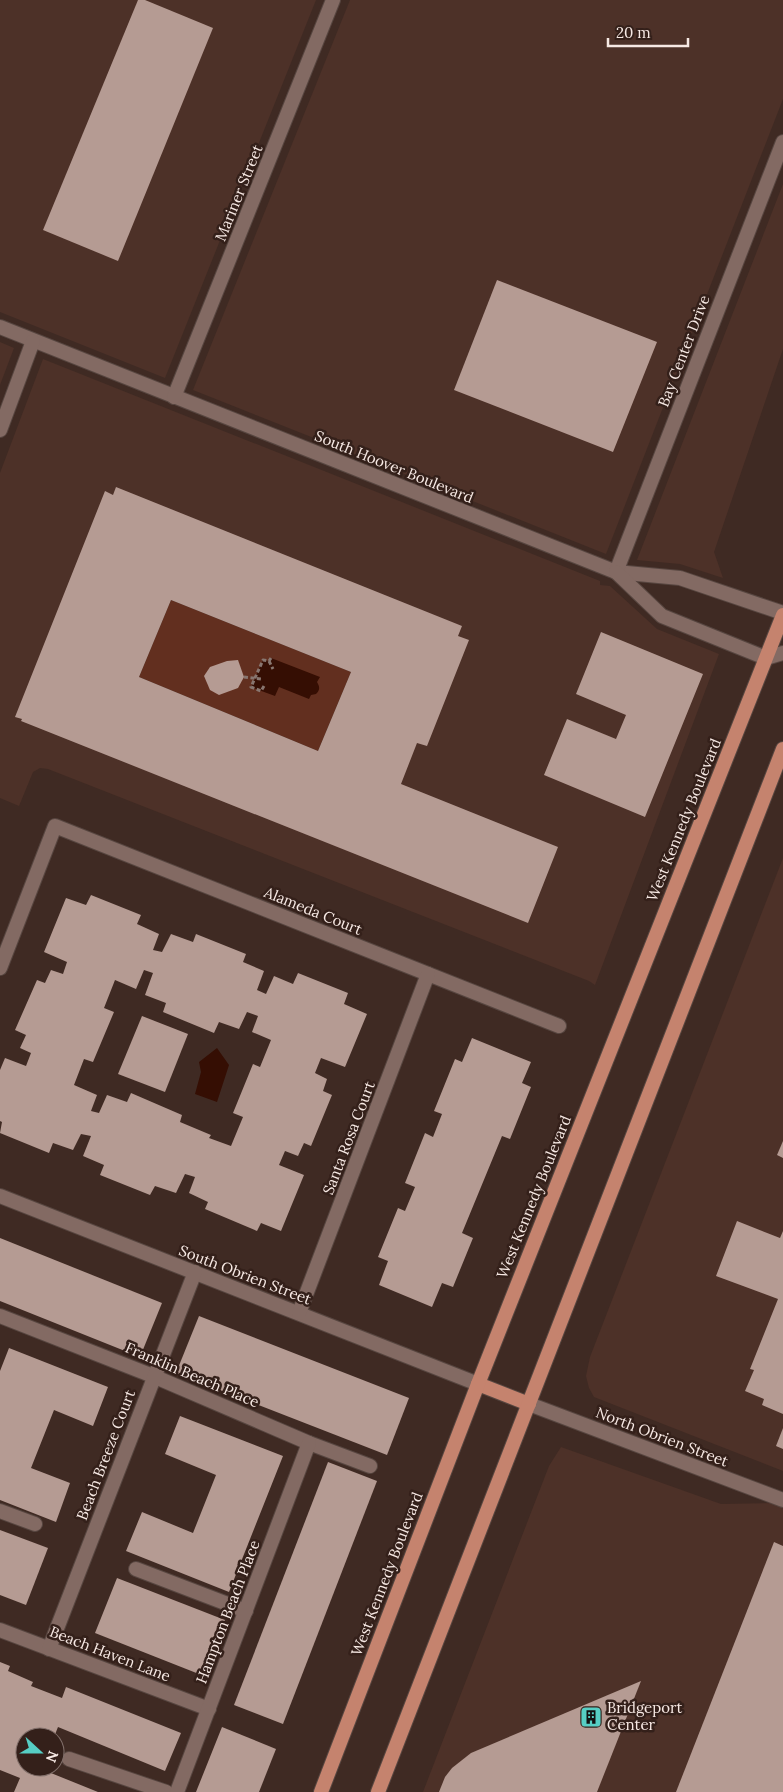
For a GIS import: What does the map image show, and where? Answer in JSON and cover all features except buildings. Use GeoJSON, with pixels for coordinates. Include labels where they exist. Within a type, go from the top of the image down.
{"type":"FeatureCollection","features":[{"type":"Feature","properties":{"kind":"main road","name":"West Kennedy Boulevard"},"geometry":{"type":"LineString","coordinates":[[321,1792],[478,1384],[783,614]]}},
{"type":"Feature","properties":{"kind":"main road"},"geometry":{"type":"LineString","coordinates":[[378,1792],[783,749]]}},
{"type":"Feature","properties":{"kind":"main road"},"geometry":{"type":"LineString","coordinates":[[478,1384],[529,1404]]}},
{"type":"Feature","properties":{"kind":"street","name":"Mariner Street"},"geometry":{"type":"LineString","coordinates":[[174,397],[333,0]]}},
{"type":"Feature","properties":{"kind":"street","name":"Bay Center Drive"},"geometry":{"type":"LineString","coordinates":[[616,572],[783,142]]}},
{"type":"Feature","properties":{"kind":"street","name":"South Hoover Boulevard"},"geometry":{"type":"LineString","coordinates":[[0,327],[616,572],[680,578],[783,614]]}},
{"type":"Feature","properties":{"kind":"street"},"geometry":{"type":"LineString","coordinates":[[0,430],[33,341]]}},
{"type":"Feature","properties":{"kind":"street"},"geometry":{"type":"LineString","coordinates":[[616,572],[662,616],[766,658],[783,653]]}},
{"type":"Feature","properties":{"kind":"street","name":"Alameda Court"},"geometry":{"type":"LineString","coordinates":[[0,968],[55,826],[559,1026]]}},
{"type":"Feature","properties":{"kind":"street","name":"Santa Rosa Court"},"geometry":{"type":"LineString","coordinates":[[299,1313],[428,974]]}},
{"type":"Feature","properties":{"kind":"street","name":"South Obrien Street"},"geometry":{"type":"LineString","coordinates":[[0,1196],[478,1384]]}},
{"type":"Feature","properties":{"kind":"street","name":"Beach Breeze Court"},"geometry":{"type":"LineString","coordinates":[[49,1649],[194,1272]]}},
{"type":"Feature","properties":{"kind":"street","name":"Franklin Beach Place"},"geometry":{"type":"LineString","coordinates":[[0,1316],[154,1376],[309,1443],[370,1466]]}},
{"type":"Feature","properties":{"kind":"street","name":"North Obrien Street"},"geometry":{"type":"LineString","coordinates":[[529,1404],[783,1500]]}},
{"type":"Feature","properties":{"kind":"street","name":"Hampton Beach Place"},"geometry":{"type":"LineString","coordinates":[[177,1792],[309,1443]]}},
{"type":"Feature","properties":{"kind":"street"},"geometry":{"type":"LineString","coordinates":[[0,1511],[35,1524]]}},
{"type":"Feature","properties":{"kind":"street"},"geometry":{"type":"LineString","coordinates":[[136,1569],[246,1611]]}},
{"type":"Feature","properties":{"kind":"street","name":"Beach Haven Lane"},"geometry":{"type":"LineString","coordinates":[[0,1630],[209,1709]]}},
{"type":"Feature","properties":{"kind":"street"},"geometry":{"type":"LineString","coordinates":[[69,1759],[166,1792]]}},
{"type":"Feature","properties":{"kind":"path"},"geometry":{"type":"LineString","coordinates":[[264,686],[261,691],[251,687],[263,660],[270,660],[273,669]]}},
{"type":"Feature","properties":{"kind":"path"},"geometry":{"type":"LineString","coordinates":[[244,677],[261,679]]}},
{"type":"Feature","properties":{"kind":"shaded area"},"geometry":{"type":"Polygon","coordinates":[[[0,0],[316,0],[165,378],[0,312],[0,0]]]}},
{"type":"Feature","properties":{"kind":"shaded area"},"geometry":{"type":"Polygon","coordinates":[[[350,0],[783,0],[783,99],[606,554],[193,390],[350,0]]]}},
{"type":"Feature","properties":{"kind":"shaded area"},"geometry":{"type":"Polygon","coordinates":[[[783,184],[783,349],[714,552],[723,578],[680,564],[637,560],[783,184]]]}},
{"type":"Feature","properties":{"kind":"shaded area"},"geometry":{"type":"Polygon","coordinates":[[[0,342],[14,348],[0,385],[0,342]]]}},
{"type":"Feature","properties":{"kind":"shaded area"},"geometry":{"type":"Polygon","coordinates":[[[43,359],[600,581],[600,585],[610,586],[657,629],[719,654],[595,985],[589,981],[48,769],[40,768],[33,772],[19,806],[0,798],[0,473],[43,359]],[[176,589],[126,675],[331,756],[363,677],[176,589]]]}},
{"type":"Feature","properties":{"kind":"shaded area"},"geometry":{"type":"Polygon","coordinates":[[[171,600],[351,672],[318,751],[139,677],[171,600]]]}},
{"type":"Feature","properties":{"kind":"shaded area"},"geometry":{"type":"Polygon","coordinates":[[[271,658],[320,677],[317,682],[319,688],[317,693],[311,695],[309,699],[279,687],[275,696],[251,687],[263,660],[269,661],[271,658]]]}},
{"type":"Feature","properties":{"kind":"shaded area"},"geometry":{"type":"Polygon","coordinates":[[[783,858],[783,1471],[594,1397],[586,1376],[590,1357],[783,858]]]}},
{"type":"Feature","properties":{"kind":"shaded area"},"geometry":{"type":"Polygon","coordinates":[[[217,1048],[229,1065],[217,1102],[195,1094],[201,1072],[199,1062],[217,1048]]]}},
{"type":"Feature","properties":{"kind":"shaded area"},"geometry":{"type":"Polygon","coordinates":[[[561,1447],[721,1504],[772,1503],[783,1507],[783,1792],[423,1792],[549,1466],[561,1447]]]}},
{"type":"Feature","properties":{"kind":"place","name":"Bridgeport Center"},"geometry":{"type":"Point","coordinates":[591,1717]}}]}
